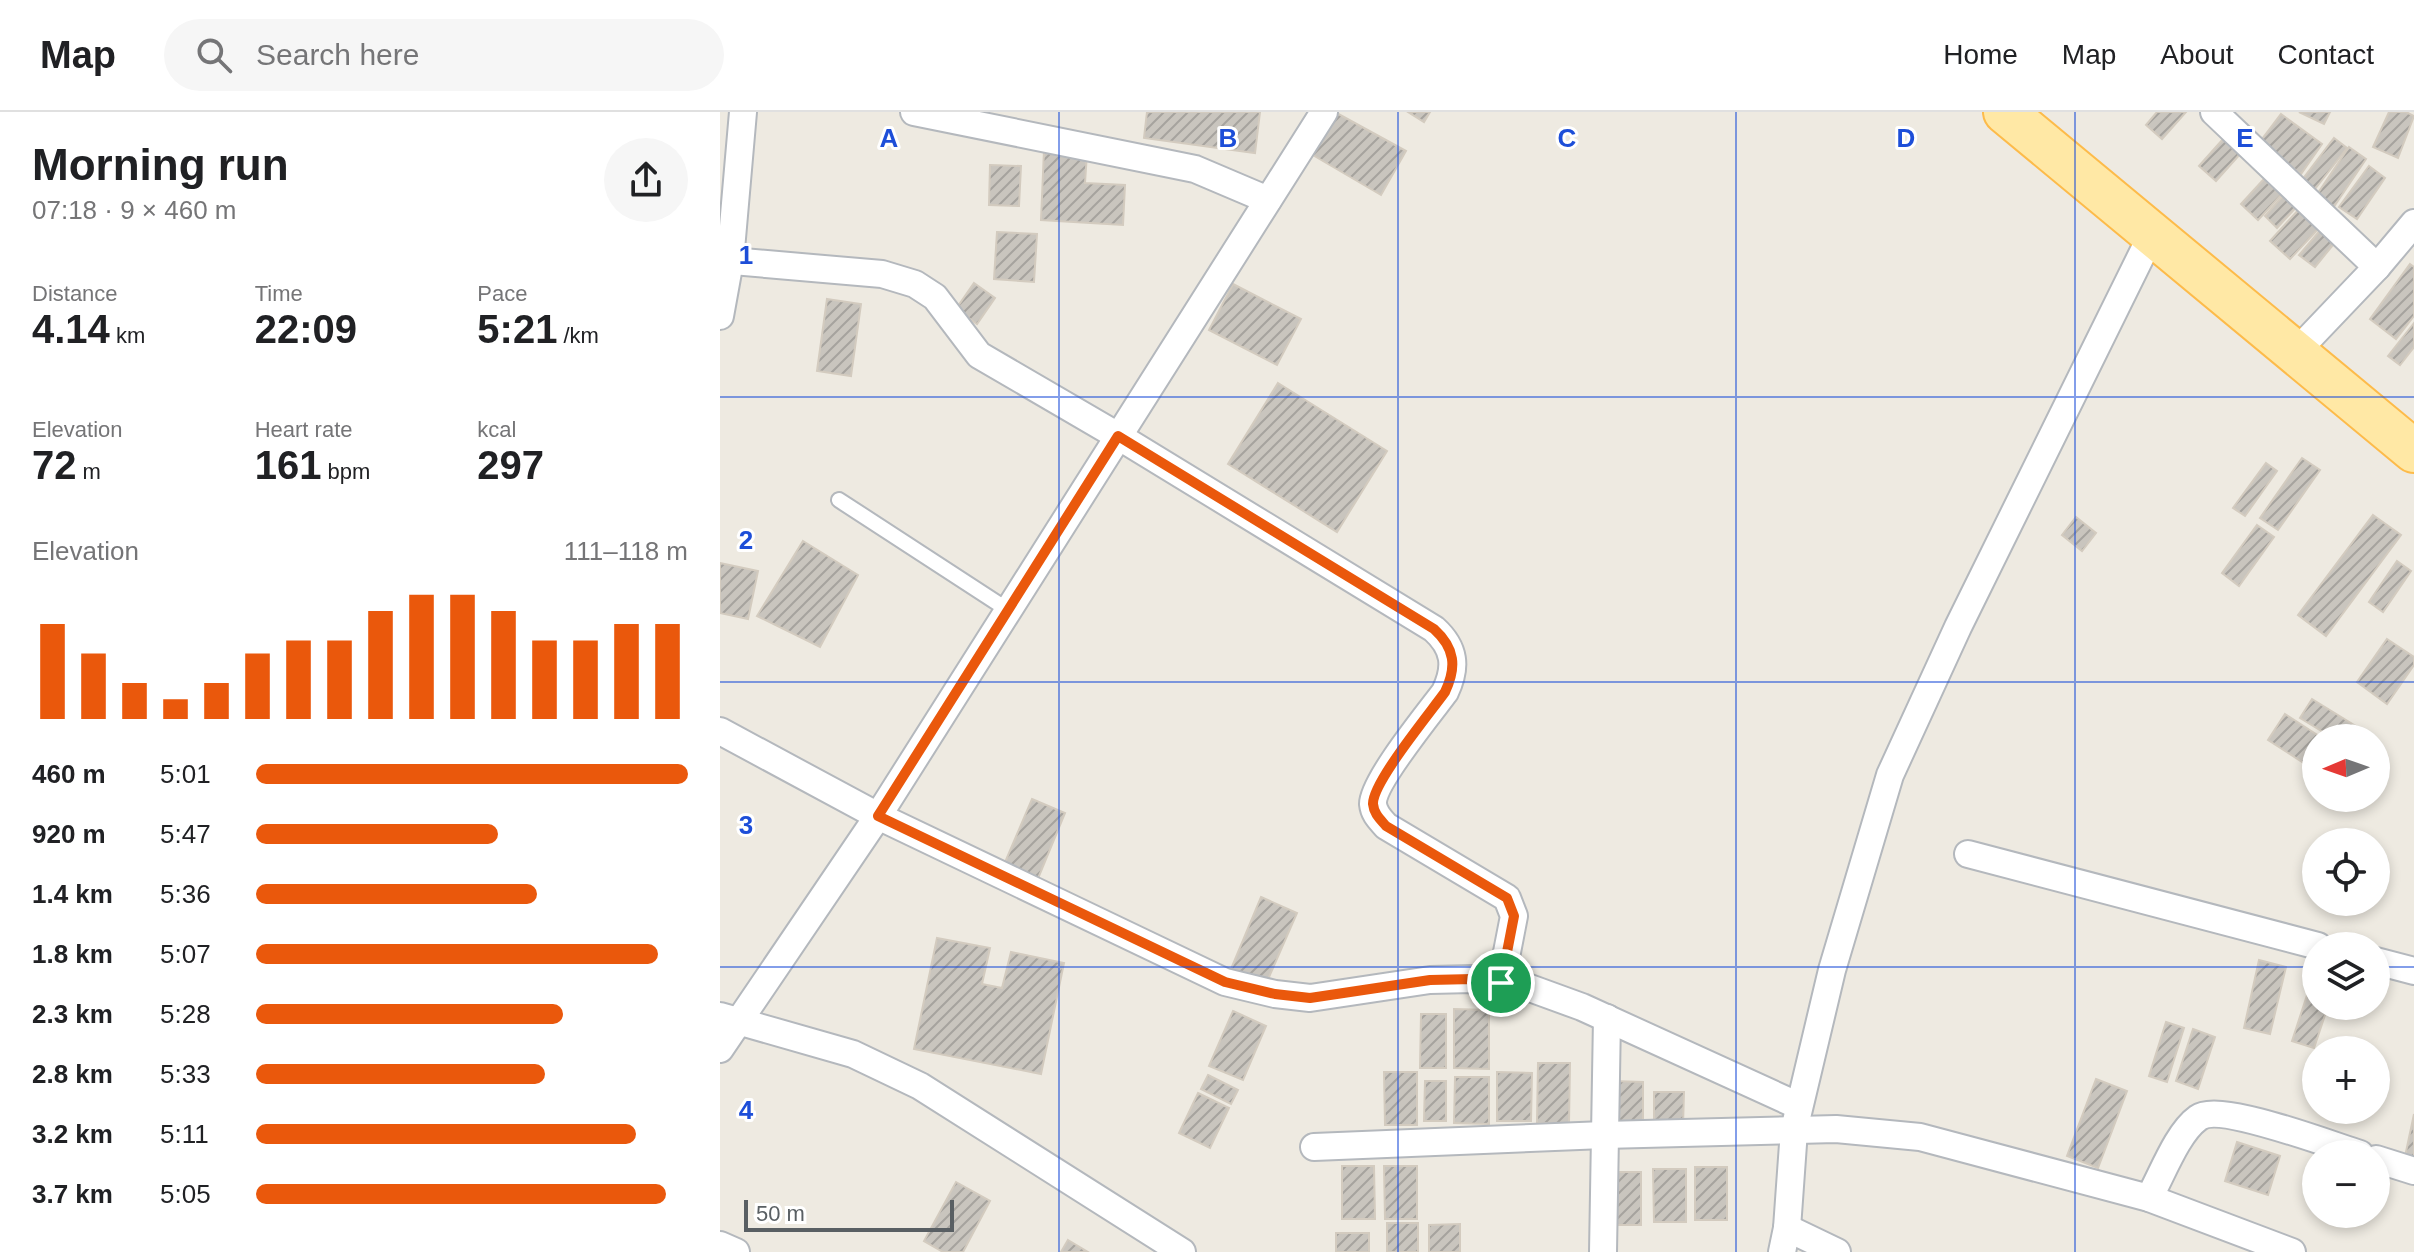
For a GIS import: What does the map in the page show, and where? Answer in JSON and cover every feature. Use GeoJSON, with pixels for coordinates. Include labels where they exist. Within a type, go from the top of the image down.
{"type":"FeatureCollection","features":[{"type":"Feature","properties":{"kind":"main road"},"geometry":{"type":"LineString","coordinates":[[2005,112],[2414,451]]}},
{"type":"Feature","properties":{"kind":"street"},"geometry":{"type":"LineString","coordinates":[[720,316],[743,112]]}},
{"type":"Feature","properties":{"kind":"street"},"geometry":{"type":"LineString","coordinates":[[914,112],[1195,169],[1268,200]]}},
{"type":"Feature","properties":{"kind":"street"},"geometry":{"type":"LineString","coordinates":[[720,1049],[729,1019],[878,816],[1324,112]]}},
{"type":"Feature","properties":{"kind":"street"},"geometry":{"type":"LineString","coordinates":[[2230,117],[2377,267]]}},
{"type":"Feature","properties":{"kind":"street"},"geometry":{"type":"LineString","coordinates":[[2295,353],[2377,267],[2414,223]]}},
{"type":"Feature","properties":{"kind":"street"},"geometry":{"type":"LineString","coordinates":[[1837,1252],[1785,1240],[1797,1118],[1832,970],[1890,775],[1958,627],[2152,234]]}},
{"type":"Feature","properties":{"kind":"street"},"geometry":{"type":"LineString","coordinates":[[725,261],[882,274],[915,284],[935,297],[979,355],[1118,436],[1434,629],[1446,640],[1452,651],[1452,677],[1445,692],[1379,784],[1373,807],[1386,826],[1507,898],[1514,916],[1501,983]]}},
{"type":"Feature","properties":{"kind":"street"},"geometry":{"type":"LineString","coordinates":[[720,731],[878,816],[1225,982],[1275,994],[1310,998],[1430,980],[1473,979],[1527,987],[1607,1018],[1797,1118],[1836,1129],[1920,1137],[2149,1198],[2292,1252]]}},
{"type":"Feature","properties":{"kind":"street"},"geometry":{"type":"LineString","coordinates":[[1968,854],[2302,942]]}},
{"type":"Feature","properties":{"kind":"street"},"geometry":{"type":"LineString","coordinates":[[2390,965],[2414,971]]}},
{"type":"Feature","properties":{"kind":"street"},"geometry":{"type":"LineString","coordinates":[[1603,1252],[1607,1018]]}},
{"type":"Feature","properties":{"kind":"street"},"geometry":{"type":"LineString","coordinates":[[729,1019],[878,1063],[920,1086],[1182,1252]]}},
{"type":"Feature","properties":{"kind":"street"},"geometry":{"type":"LineString","coordinates":[[2149,1198],[2187,1128],[2201,1115],[2235,1115],[2315,1140]]}},
{"type":"Feature","properties":{"kind":"street"},"geometry":{"type":"LineString","coordinates":[[1314,1147],[1604,1135],[1797,1118]]}},
{"type":"Feature","properties":{"kind":"street"},"geometry":{"type":"LineString","coordinates":[[2390,1163],[2414,1171]]}},
{"type":"Feature","properties":{"kind":"street"},"geometry":{"type":"LineString","coordinates":[[720,1245],[736,1252]]}},
{"type":"Feature","properties":{"kind":"lane"},"geometry":{"type":"LineString","coordinates":[[839,500],[1008,610]]}},
{"type":"Feature","properties":{"kind":"building"},"geometry":{"type":"Polygon","coordinates":[[[1147,112],[1260,112],[1255,153],[1144,138],[1147,112]]]}},
{"type":"Feature","properties":{"kind":"building"},"geometry":{"type":"Polygon","coordinates":[[[1335,112],[1406,151],[1381,195],[1311,154],[1335,112]]]}},
{"type":"Feature","properties":{"kind":"building"},"geometry":{"type":"Polygon","coordinates":[[[1408,112],[1430,112],[1424,122],[1408,112]]]}},
{"type":"Feature","properties":{"kind":"building"},"geometry":{"type":"Polygon","coordinates":[[[2157,112],[2186,112],[2162,139],[2146,125],[2157,112]]]}},
{"type":"Feature","properties":{"kind":"building"},"geometry":{"type":"Polygon","coordinates":[[[2299,112],[2330,112],[2324,124],[2299,112]]]}},
{"type":"Feature","properties":{"kind":"building"},"geometry":{"type":"Polygon","coordinates":[[[2389,112],[2406,112],[2414,116],[2398,158],[2373,147],[2389,112]]]}},
{"type":"Feature","properties":{"kind":"building"},"geometry":{"type":"Polygon","coordinates":[[[2281,114],[2322,144],[2301,174],[2259,143],[2281,114]]]}},
{"type":"Feature","properties":{"kind":"building"},"geometry":{"type":"Polygon","coordinates":[[[2224,138],[2241,153],[2216,181],[2199,166],[2224,138]]]}},
{"type":"Feature","properties":{"kind":"building"},"geometry":{"type":"Polygon","coordinates":[[[2334,138],[2347,148],[2315,189],[2302,180],[2334,138]]]}},
{"type":"Feature","properties":{"kind":"building"},"geometry":{"type":"Polygon","coordinates":[[[2349,147],[2366,159],[2333,208],[2316,196],[2349,147]]]}},
{"type":"Feature","properties":{"kind":"building"},"geometry":{"type":"Polygon","coordinates":[[[1044,150],[1087,153],[1085,183],[1125,185],[1123,225],[1041,220],[1044,150]]]}},
{"type":"Feature","properties":{"kind":"building"},"geometry":{"type":"Polygon","coordinates":[[[990,165],[1021,166],[1019,206],[989,205],[990,165]]]}},
{"type":"Feature","properties":{"kind":"building"},"geometry":{"type":"Polygon","coordinates":[[[2369,166],[2385,178],[2357,219],[2339,207],[2369,166]]]}},
{"type":"Feature","properties":{"kind":"building"},"geometry":{"type":"Polygon","coordinates":[[[2264,179],[2281,195],[2258,220],[2241,204],[2264,179]]]}},
{"type":"Feature","properties":{"kind":"building"},"geometry":{"type":"Polygon","coordinates":[[[2288,190],[2301,202],[2277,228],[2265,216],[2288,190]]]}},
{"type":"Feature","properties":{"kind":"building"},"geometry":{"type":"Polygon","coordinates":[[[2301,207],[2321,226],[2290,259],[2270,241],[2301,207]]]}},
{"type":"Feature","properties":{"kind":"building"},"geometry":{"type":"Polygon","coordinates":[[[2323,227],[2337,240],[2315,267],[2299,255],[2323,227]]]}},
{"type":"Feature","properties":{"kind":"building"},"geometry":{"type":"Polygon","coordinates":[[[997,232],[1037,234],[1034,282],[994,279],[997,232]]]}},
{"type":"Feature","properties":{"kind":"building"},"geometry":{"type":"Polygon","coordinates":[[[2410,264],[2414,267],[2414,316],[2396,339],[2370,319],[2410,264]]]}},
{"type":"Feature","properties":{"kind":"building"},"geometry":{"type":"Polygon","coordinates":[[[974,283],[995,298],[977,324],[956,309],[974,283]]]}},
{"type":"Feature","properties":{"kind":"building"},"geometry":{"type":"Polygon","coordinates":[[[1233,284],[1301,319],[1277,365],[1209,330],[1233,284]]]}},
{"type":"Feature","properties":{"kind":"building"},"geometry":{"type":"Polygon","coordinates":[[[827,299],[861,304],[851,376],[817,371],[827,299]]]}},
{"type":"Feature","properties":{"kind":"building"},"geometry":{"type":"Polygon","coordinates":[[[2414,323],[2414,347],[2400,365],[2388,356],[2414,323]]]}},
{"type":"Feature","properties":{"kind":"building"},"geometry":{"type":"Polygon","coordinates":[[[1278,383],[1387,451],[1337,532],[1228,464],[1278,383]]]}},
{"type":"Feature","properties":{"kind":"building"},"geometry":{"type":"Polygon","coordinates":[[[2302,458],[2320,470],[2278,530],[2260,518],[2302,458]]]}},
{"type":"Feature","properties":{"kind":"building"},"geometry":{"type":"Polygon","coordinates":[[[2266,463],[2277,471],[2245,516],[2233,508],[2266,463]]]}},
{"type":"Feature","properties":{"kind":"building"},"geometry":{"type":"Polygon","coordinates":[[[2373,515],[2401,535],[2326,636],[2298,615],[2373,515]]]}},
{"type":"Feature","properties":{"kind":"building"},"geometry":{"type":"Polygon","coordinates":[[[2076,517],[2096,533],[2082,551],[2062,535],[2076,517]]]}},
{"type":"Feature","properties":{"kind":"building"},"geometry":{"type":"Polygon","coordinates":[[[2257,525],[2274,537],[2239,586],[2222,573],[2257,525]]]}},
{"type":"Feature","properties":{"kind":"building"},"geometry":{"type":"Polygon","coordinates":[[[803,541],[858,575],[820,647],[757,616],[803,541]]]}},
{"type":"Feature","properties":{"kind":"building"},"geometry":{"type":"Polygon","coordinates":[[[2397,561],[2411,571],[2383,612],[2369,602],[2397,561]]]}},
{"type":"Feature","properties":{"kind":"building"},"geometry":{"type":"Polygon","coordinates":[[[720,563],[758,571],[748,619],[720,613],[720,563]]]}},
{"type":"Feature","properties":{"kind":"building"},"geometry":{"type":"Polygon","coordinates":[[[2387,639],[2414,657],[2414,665],[2387,704],[2357,682],[2387,639]]]}},
{"type":"Feature","properties":{"kind":"building"},"geometry":{"type":"Polygon","coordinates":[[[2312,699],[2352,724],[2310,724],[2300,718],[2312,699]]]}},
{"type":"Feature","properties":{"kind":"building"},"geometry":{"type":"Polygon","coordinates":[[[2285,714],[2302,725],[2302,762],[2268,740],[2285,714]]]}},
{"type":"Feature","properties":{"kind":"building"},"geometry":{"type":"Polygon","coordinates":[[[1032,799],[1065,813],[1037,881],[1003,867],[1032,799]]]}},
{"type":"Feature","properties":{"kind":"building"},"geometry":{"type":"Polygon","coordinates":[[[1261,897],[1297,913],[1266,984],[1231,969],[1261,897]]]}},
{"type":"Feature","properties":{"kind":"building"},"geometry":{"type":"Polygon","coordinates":[[[937,938],[990,948],[982,984],[1002,988],[1011,952],[1064,963],[1041,1074],[914,1049],[937,938]]]}},
{"type":"Feature","properties":{"kind":"building"},"geometry":{"type":"Polygon","coordinates":[[[2259,960],[2286,967],[2270,1034],[2244,1028],[2259,960]]]}},
{"type":"Feature","properties":{"kind":"building"},"geometry":{"type":"Polygon","coordinates":[[[1454,1009],[1489,1010],[1489,1069],[1454,1068],[1454,1009]]]}},
{"type":"Feature","properties":{"kind":"building"},"geometry":{"type":"Polygon","coordinates":[[[2302,1010],[2302,1020],[2323,1020],[2318,1036],[2302,1036],[2302,1044],[2292,1041],[2302,1010]]]}},
{"type":"Feature","properties":{"kind":"building"},"geometry":{"type":"Polygon","coordinates":[[[1233,1011],[1266,1026],[1243,1080],[1209,1066],[1233,1011]]]}},
{"type":"Feature","properties":{"kind":"building"},"geometry":{"type":"Polygon","coordinates":[[[1421,1014],[1446,1014],[1446,1068],[1420,1068],[1421,1014]]]}},
{"type":"Feature","properties":{"kind":"building"},"geometry":{"type":"Polygon","coordinates":[[[2166,1022],[2184,1028],[2167,1082],[2149,1076],[2166,1022]]]}},
{"type":"Feature","properties":{"kind":"building"},"geometry":{"type":"Polygon","coordinates":[[[2193,1029],[2215,1037],[2198,1089],[2176,1081],[2193,1029]]]}},
{"type":"Feature","properties":{"kind":"building"},"geometry":{"type":"Polygon","coordinates":[[[1538,1063],[1570,1063],[1569,1123],[1537,1123],[1538,1063]]]}},
{"type":"Feature","properties":{"kind":"building"},"geometry":{"type":"Polygon","coordinates":[[[1384,1072],[1417,1072],[1417,1125],[1385,1125],[1384,1072]]]}},
{"type":"Feature","properties":{"kind":"building"},"geometry":{"type":"Polygon","coordinates":[[[1497,1072],[1532,1073],[1531,1121],[1497,1121],[1497,1072]]]}},
{"type":"Feature","properties":{"kind":"building"},"geometry":{"type":"Polygon","coordinates":[[[1208,1075],[1238,1090],[1231,1104],[1201,1089],[1208,1075]]]}},
{"type":"Feature","properties":{"kind":"building"},"geometry":{"type":"Polygon","coordinates":[[[1455,1077],[1489,1077],[1489,1124],[1454,1123],[1455,1077]]]}},
{"type":"Feature","properties":{"kind":"building"},"geometry":{"type":"Polygon","coordinates":[[[2096,1079],[2127,1091],[2098,1168],[2067,1156],[2096,1079]]]}},
{"type":"Feature","properties":{"kind":"building"},"geometry":{"type":"Polygon","coordinates":[[[1425,1081],[1446,1081],[1446,1121],[1424,1121],[1425,1081]]]}},
{"type":"Feature","properties":{"kind":"building"},"geometry":{"type":"Polygon","coordinates":[[[1611,1081],[1643,1082],[1643,1126],[1610,1126],[1611,1081]]]}},
{"type":"Feature","properties":{"kind":"building"},"geometry":{"type":"Polygon","coordinates":[[[1654,1092],[1684,1092],[1683,1126],[1654,1126],[1654,1092]]]}},
{"type":"Feature","properties":{"kind":"building"},"geometry":{"type":"Polygon","coordinates":[[[1198,1093],[1229,1108],[1210,1148],[1179,1133],[1198,1093]]]}},
{"type":"Feature","properties":{"kind":"building"},"geometry":{"type":"Polygon","coordinates":[[[2414,1114],[2414,1169],[2403,1166],[2414,1114]]]}},
{"type":"Feature","properties":{"kind":"building"},"geometry":{"type":"Polygon","coordinates":[[[2237,1142],[2280,1156],[2268,1195],[2225,1181],[2237,1142]]]}},
{"type":"Feature","properties":{"kind":"building"},"geometry":{"type":"Polygon","coordinates":[[[1342,1166],[1374,1166],[1375,1219],[1342,1219],[1342,1166]]]}},
{"type":"Feature","properties":{"kind":"building"},"geometry":{"type":"Polygon","coordinates":[[[1384,1166],[1417,1166],[1417,1219],[1385,1219],[1384,1166]]]}},
{"type":"Feature","properties":{"kind":"building"},"geometry":{"type":"Polygon","coordinates":[[[1695,1167],[1727,1167],[1727,1220],[1695,1220],[1695,1167]]]}},
{"type":"Feature","properties":{"kind":"building"},"geometry":{"type":"Polygon","coordinates":[[[1653,1169],[1686,1169],[1686,1222],[1654,1222],[1653,1169]]]}},
{"type":"Feature","properties":{"kind":"building"},"geometry":{"type":"Polygon","coordinates":[[[1609,1172],[1641,1172],[1641,1225],[1609,1225],[1609,1172]]]}},
{"type":"Feature","properties":{"kind":"building"},"geometry":{"type":"Polygon","coordinates":[[[956,1182],[990,1201],[963,1252],[943,1252],[924,1241],[956,1182]]]}},
{"type":"Feature","properties":{"kind":"building"},"geometry":{"type":"Polygon","coordinates":[[[1387,1223],[1418,1223],[1418,1252],[1387,1252],[1387,1223]]]}},
{"type":"Feature","properties":{"kind":"building"},"geometry":{"type":"Polygon","coordinates":[[[1460,1224],[1460,1252],[1429,1252],[1429,1225],[1460,1224]]]}},
{"type":"Feature","properties":{"kind":"building"},"geometry":{"type":"Polygon","coordinates":[[[1336,1233],[1369,1233],[1369,1252],[1336,1252],[1336,1233]]]}},
{"type":"Feature","properties":{"kind":"building"},"geometry":{"type":"Polygon","coordinates":[[[1068,1240],[1088,1252],[1061,1252],[1068,1240]]]}},
{"type":"Feature","properties":{"kind":"route"},"geometry":{"type":"LineString","coordinates":[[1118,436],[1434,629],[1446,640],[1452,651],[1452,677],[1445,692],[1379,784],[1373,807],[1386,826],[1507,898],[1514,916],[1501,983],[1473,979],[1430,980],[1310,998],[1275,994],[1225,982],[878,816],[1118,436]]}}]}
